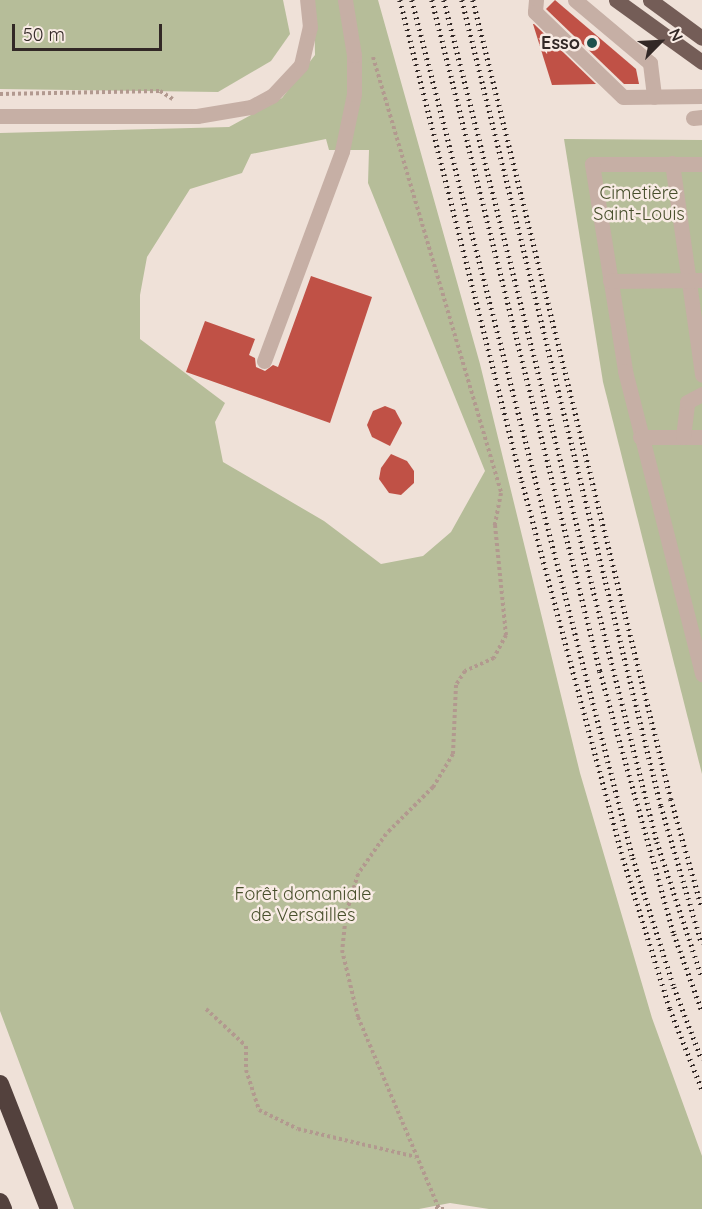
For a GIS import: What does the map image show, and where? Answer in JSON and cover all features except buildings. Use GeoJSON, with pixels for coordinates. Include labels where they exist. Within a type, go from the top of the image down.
{"type":"FeatureCollection","features":[{"type":"Feature","properties":{"kind":"highway"},"geometry":{"type":"LineString","coordinates":[[0,1084],[49,1209]]}},
{"type":"Feature","properties":{"kind":"highway"},"geometry":{"type":"LineString","coordinates":[[0,1202],[3,1209]]}},
{"type":"Feature","properties":{"kind":"main road"},"geometry":{"type":"LineString","coordinates":[[616,0],[702,62]]}},
{"type":"Feature","properties":{"kind":"main road"},"geometry":{"type":"LineString","coordinates":[[650,0],[702,38]]}},
{"type":"Feature","properties":{"kind":"street"},"geometry":{"type":"LineString","coordinates":[[0,116],[197,116],[251,107],[272,96],[301,65],[310,27],[307,0]]}},
{"type":"Feature","properties":{"kind":"street"},"geometry":{"type":"LineString","coordinates":[[264,361],[342,151],[350,117],[354,94],[354,55],[345,0]]}},
{"type":"Feature","properties":{"kind":"street"},"geometry":{"type":"LineString","coordinates":[[536,0],[535,12],[624,97],[702,96]]}},
{"type":"Feature","properties":{"kind":"street"},"geometry":{"type":"LineString","coordinates":[[575,0],[650,63],[654,97]]}},
{"type":"Feature","properties":{"kind":"street"},"geometry":{"type":"LineString","coordinates":[[672,163],[695,281],[702,375]]}},
{"type":"Feature","properties":{"kind":"street"},"geometry":{"type":"LineString","coordinates":[[702,164],[592,164],[610,280],[640,437],[697,634],[702,674]]}},
{"type":"Feature","properties":{"kind":"street"},"geometry":{"type":"LineString","coordinates":[[610,280],[695,281]]}},
{"type":"Feature","properties":{"kind":"street"},"geometry":{"type":"LineString","coordinates":[[683,437],[687,402],[702,394]]}},
{"type":"Feature","properties":{"kind":"street"},"geometry":{"type":"LineString","coordinates":[[640,437],[702,437]]}},
{"type":"Feature","properties":{"kind":"path"},"geometry":{"type":"LineString","coordinates":[[373,58],[501,493],[495,525],[506,635],[494,658],[465,671],[456,685],[453,754],[433,787],[386,834],[358,874],[346,914],[342,950],[358,1017],[437,1209],[447,1209]]}},
{"type":"Feature","properties":{"kind":"path"},"geometry":{"type":"LineString","coordinates":[[0,94],[160,91],[173,99],[183,99]]}},
{"type":"Feature","properties":{"kind":"path"},"geometry":{"type":"LineString","coordinates":[[206,1009],[246,1046],[246,1070],[259,1110],[298,1129],[417,1157]]}},
{"type":"Feature","properties":{"kind":"green space"},"geometry":{"type":"Polygon","coordinates":[[[0,0],[283,0],[290,34],[271,61],[218,92],[0,89],[0,0]]]}},
{"type":"Feature","properties":{"kind":"green space","name":"Forêt domaniale de Versailles"},"geometry":{"type":"Polygon","coordinates":[[[314,0],[378,0],[480,364],[580,773],[652,1018],[702,1156],[702,1209],[489,1209],[450,1203],[419,1209],[74,1209],[0,1011],[0,133],[229,127],[282,98],[315,55],[314,0]],[[326,139],[251,154],[242,173],[190,189],[147,257],[140,295],[140,339],[225,403],[215,422],[223,462],[324,521],[381,564],[423,556],[451,532],[485,471],[368,183],[369,150],[329,150],[326,139]]]}},
{"type":"Feature","properties":{"kind":"green space","name":"Cimetière Saint-Louis"},"geometry":{"type":"Polygon","coordinates":[[[564,139],[702,140],[702,774],[603,382],[564,139]]]}},
{"type":"Feature","properties":{"kind":"railway"},"geometry":{"type":"LineString","coordinates":[[400,0],[522,481],[623,858],[670,1009],[702,1089]]}},
{"type":"Feature","properties":{"kind":"railway"},"geometry":{"type":"LineString","coordinates":[[412,0],[633,858],[674,987],[702,1060]]}},
{"type":"Feature","properties":{"kind":"railway"},"geometry":{"type":"LineString","coordinates":[[432,0],[600,671],[674,934],[702,1011]]}},
{"type":"Feature","properties":{"kind":"railway"},"geometry":{"type":"LineString","coordinates":[[444,0],[657,842],[702,977]]}},
{"type":"Feature","properties":{"kind":"railway"},"geometry":{"type":"LineString","coordinates":[[462,0],[661,806],[702,944]]}},
{"type":"Feature","properties":{"kind":"railway"},"geometry":{"type":"LineString","coordinates":[[473,0],[671,799],[702,908]]}},
{"type":"Feature","properties":{"kind":"place","name":"Esso"},"geometry":{"type":"Point","coordinates":[592,43]}}]}
